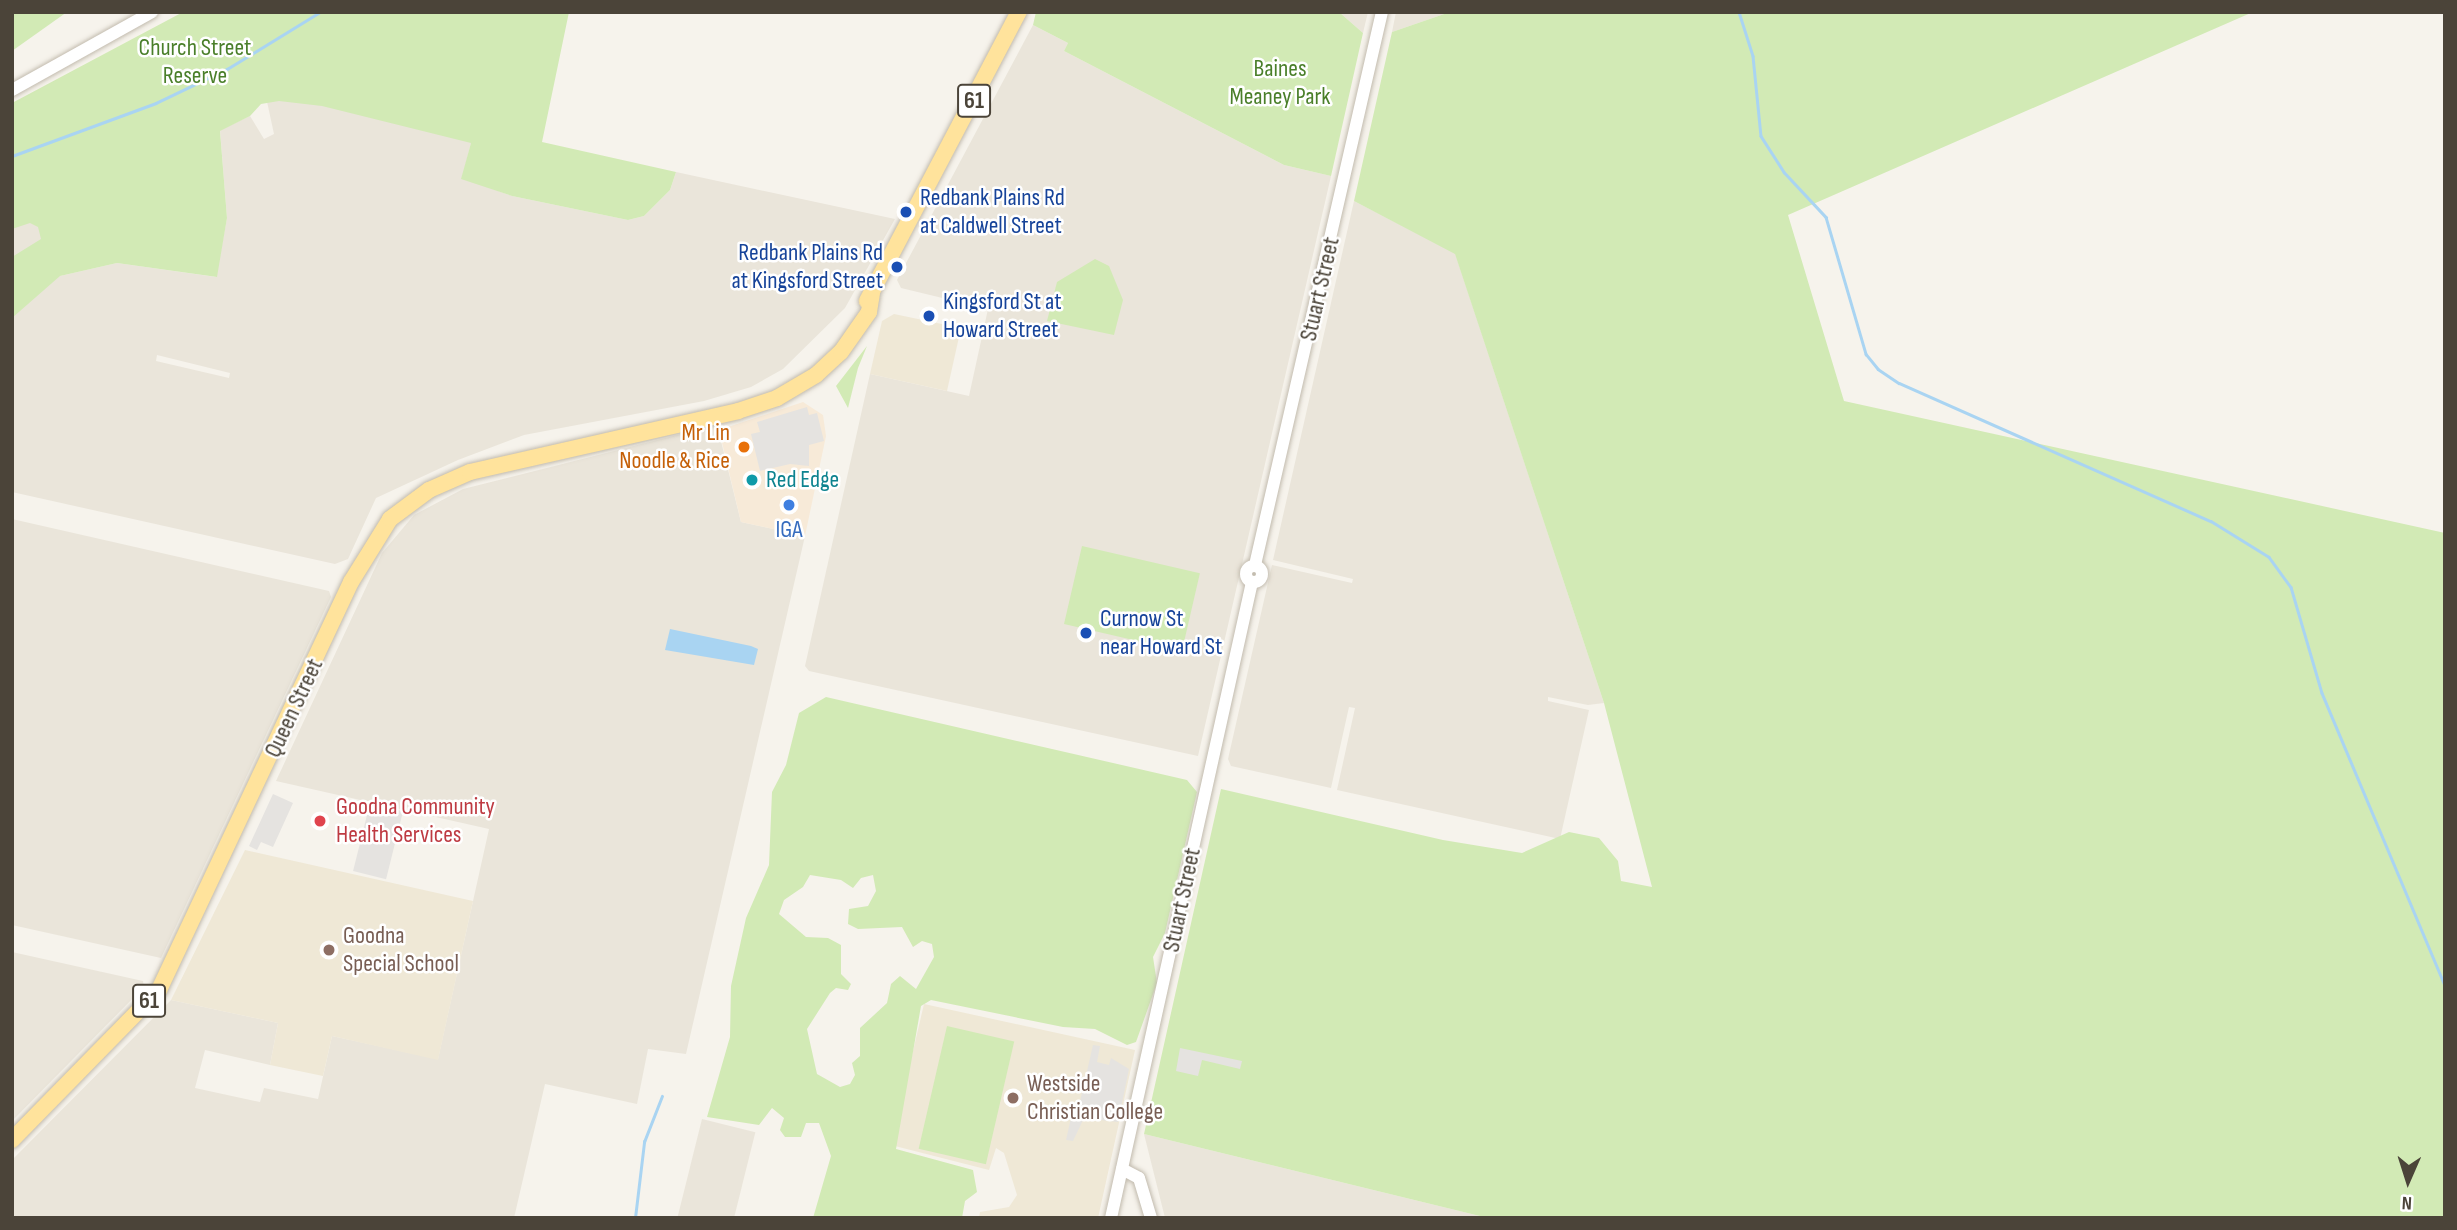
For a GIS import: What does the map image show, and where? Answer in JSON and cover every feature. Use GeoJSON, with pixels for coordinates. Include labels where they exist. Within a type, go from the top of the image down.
{"type":"FeatureCollection","features":[{"type":"Feature","properties":{"kind":"main road","name":"Queen Street"},"geometry":{"type":"LineString","coordinates":[[12,1140],[159,990],[351,582],[390,519],[429,490],[470,472],[680,421],[772,391],[806,369],[833,345],[872,293],[1019,12]]}},
{"type":"Feature","properties":{"kind":"street"},"geometry":{"type":"LineString","coordinates":[[12,90],[152,12]]}},
{"type":"Feature","properties":{"kind":"street","name":"Stuart Street"},"geometry":{"type":"LineString","coordinates":[[1111,1218],[1252,582],[1245,572],[1255,565],[1382,12]]}},
{"type":"Feature","properties":{"kind":"street"},"geometry":{"type":"LineString","coordinates":[[1122,1169],[1139,1178],[1151,1218]]}},
{"type":"Feature","properties":{"kind":"shaded area"},"geometry":{"type":"Polygon","coordinates":[[[1339,12],[1368,12],[1363,33],[1339,12]]]}},
{"type":"Feature","properties":{"kind":"shaded area"},"geometry":{"type":"Polygon","coordinates":[[[1396,12],[1450,12],[1392,32],[1396,12]]]}},
{"type":"Feature","properties":{"kind":"shaded area"},"geometry":{"type":"Polygon","coordinates":[[[1033,25],[1068,43],[1064,51],[1284,165],[1331,176],[1198,756],[809,671],[805,666],[870,374],[969,396],[988,309],[901,288],[897,280],[1033,25]]]}},
{"type":"Feature","properties":{"kind":"shaded area"},"geometry":{"type":"Polygon","coordinates":[[[266,97],[475,128],[462,178],[512,196],[628,220],[644,216],[670,190],[676,172],[895,219],[845,308],[783,369],[751,387],[704,401],[524,435],[458,460],[376,498],[348,559],[335,564],[12,492],[12,206],[33,197],[60,276],[117,263],[216,277],[227,218],[220,130],[250,116],[264,139],[274,134],[266,97]],[[157,355],[156,361],[229,378],[230,373],[157,355]]]}},
{"type":"Feature","properties":{"kind":"shaded area"},"geometry":{"type":"Polygon","coordinates":[[[1354,201],[1455,253],[1604,703],[1588,705],[1548,697],[1548,701],[1589,710],[1560,839],[1337,790],[1355,708],[1349,707],[1331,788],[1231,766],[1228,759],[1272,565],[1352,583],[1353,579],[1273,560],[1354,201]]]}},
{"type":"Feature","properties":{"kind":"shaded area"},"geometry":{"type":"Polygon","coordinates":[[[894,314],[961,328],[947,391],[870,374],[882,321],[894,314]]]}},
{"type":"Feature","properties":{"kind":"shaded area"},"geometry":{"type":"Polygon","coordinates":[[[803,402],[823,415],[826,436],[805,536],[741,522],[719,430],[803,402]]]}},
{"type":"Feature","properties":{"kind":"shaded area"},"geometry":{"type":"Polygon","coordinates":[[[807,407],[809,415],[817,413],[824,441],[809,445],[809,466],[790,464],[760,471],[751,434],[760,432],[757,422],[807,407]]]}},
{"type":"Feature","properties":{"kind":"shaded area"},"geometry":{"type":"Polygon","coordinates":[[[717,425],[741,522],[805,536],[686,1054],[648,1049],[637,1104],[545,1084],[514,1218],[12,1218],[12,1160],[171,1000],[278,1023],[270,1065],[205,1050],[195,1088],[260,1102],[264,1088],[318,1099],[332,1036],[438,1059],[489,829],[276,781],[382,553],[414,515],[463,489],[717,425]]]}},
{"type":"Feature","properties":{"kind":"shaded area"},"geometry":{"type":"Polygon","coordinates":[[[12,519],[329,591],[331,597],[161,958],[12,925],[12,519]]]}},
{"type":"Feature","properties":{"kind":"shaded area"},"geometry":{"type":"Polygon","coordinates":[[[273,794],[293,803],[273,847],[261,842],[257,850],[249,846],[273,794]]]}},
{"type":"Feature","properties":{"kind":"shaded area"},"geometry":{"type":"Polygon","coordinates":[[[370,803],[403,811],[386,879],[353,871],[370,803]]]}},
{"type":"Feature","properties":{"kind":"shaded area","name":"Goodna Special School"},"geometry":{"type":"Polygon","coordinates":[[[245,850],[473,901],[438,1060],[332,1036],[323,1076],[270,1065],[278,1023],[171,1000],[245,850]]]}},
{"type":"Feature","properties":{"kind":"shaded area"},"geometry":{"type":"Polygon","coordinates":[[[12,952],[143,981],[144,987],[12,1121],[12,952]]]}},
{"type":"Feature","properties":{"kind":"shaded area","name":"Westside Christian College"},"geometry":{"type":"Polygon","coordinates":[[[924,1004],[1135,1050],[1098,1218],[979,1218],[980,1212],[1009,1207],[1017,1195],[1004,1153],[996,1148],[989,1170],[891,1145],[924,1004]]]}},
{"type":"Feature","properties":{"kind":"shaded area"},"geometry":{"type":"Polygon","coordinates":[[[1093,1045],[1100,1046],[1097,1062],[1109,1065],[1111,1058],[1129,1069],[1118,1122],[1084,1118],[1073,1141],[1066,1140],[1073,1109],[1078,1110],[1093,1045]]]}},
{"type":"Feature","properties":{"kind":"shaded area"},"geometry":{"type":"Polygon","coordinates":[[[1180,1048],[1242,1061],[1240,1069],[1202,1060],[1198,1076],[1176,1071],[1180,1048]]]}},
{"type":"Feature","properties":{"kind":"shaded area"},"geometry":{"type":"Polygon","coordinates":[[[702,1119],[755,1132],[734,1218],[678,1217],[702,1119]]]}},
{"type":"Feature","properties":{"kind":"shaded area"},"geometry":{"type":"Polygon","coordinates":[[[1144,1134],[1488,1218],[1165,1218],[1144,1134]]]}},
{"type":"Feature","properties":{"kind":"green space"},"geometry":{"type":"Polygon","coordinates":[[[12,12],[67,12],[12,51],[12,12]]]}},
{"type":"Feature","properties":{"kind":"green space","name":"Church Street Reserve"},"geometry":{"type":"Polygon","coordinates":[[[183,12],[569,12],[542,142],[676,172],[670,190],[644,216],[628,220],[512,196],[461,179],[471,143],[322,106],[279,101],[261,104],[250,116],[220,131],[227,218],[217,277],[117,263],[60,276],[12,318],[12,257],[41,239],[38,227],[30,223],[12,229],[12,103],[183,12]]]}},
{"type":"Feature","properties":{"kind":"green space","name":"Baines Meaney Park"},"geometry":{"type":"Polygon","coordinates":[[[1036,12],[1339,12],[1363,33],[1331,176],[1284,165],[1064,51],[1068,43],[1033,25],[1036,12]]]}},
{"type":"Feature","properties":{"kind":"green space"},"geometry":{"type":"Polygon","coordinates":[[[1450,12],[2253,12],[1788,215],[1844,401],[2445,533],[2445,1218],[1488,1218],[1144,1134],[1221,789],[1443,840],[1522,853],[1569,832],[1599,838],[1618,861],[1621,881],[1652,887],[1604,703],[1455,254],[1354,201],[1392,32],[1450,12]]]}},
{"type":"Feature","properties":{"kind":"green space"},"geometry":{"type":"Polygon","coordinates":[[[1095,259],[1109,266],[1123,300],[1114,335],[1047,321],[1057,282],[1095,259]]]}},
{"type":"Feature","properties":{"kind":"green space"},"geometry":{"type":"Polygon","coordinates":[[[867,346],[858,368],[848,408],[836,386],[867,346]]]}},
{"type":"Feature","properties":{"kind":"green space"},"geometry":{"type":"Polygon","coordinates":[[[1082,546],[1200,573],[1182,651],[1064,624],[1082,546]]]}},
{"type":"Feature","properties":{"kind":"green space"},"geometry":{"type":"Polygon","coordinates":[[[826,697],[1187,780],[1197,792],[1165,933],[1153,957],[1157,983],[1136,1042],[1127,1045],[1095,1029],[1063,1027],[931,1000],[921,1006],[896,1149],[973,1170],[977,1192],[965,1201],[962,1218],[813,1218],[831,1156],[819,1123],[806,1123],[801,1137],[785,1137],[780,1130],[784,1118],[772,1108],[759,1125],[707,1117],[730,1037],[731,986],[746,918],[769,865],[772,792],[786,765],[799,713],[826,697]],[[810,875],[803,887],[784,900],[779,914],[806,937],[828,938],[841,945],[841,974],[851,984],[848,990],[836,988],[830,993],[807,1029],[817,1074],[840,1087],[850,1084],[855,1075],[852,1063],[860,1056],[860,1028],[887,1003],[891,984],[900,976],[916,989],[934,957],[932,944],[922,941],[913,947],[902,927],[858,929],[848,924],[849,909],[868,906],[876,891],[873,875],[861,878],[853,888],[841,880],[810,875]]]}},
{"type":"Feature","properties":{"kind":"green space"},"geometry":{"type":"Polygon","coordinates":[[[947,1026],[1014,1042],[986,1164],[919,1149],[947,1026]]]}},
{"type":"Feature","properties":{"kind":"water"},"geometry":{"type":"Polygon","coordinates":[[[670,629],[758,649],[754,665],[665,650],[670,629]]]}},
{"type":"Feature","properties":{"kind":"waterway"},"geometry":{"type":"LineString","coordinates":[[12,156],[156,103],[227,69],[320,12]]}},
{"type":"Feature","properties":{"kind":"waterway"},"geometry":{"type":"LineString","coordinates":[[1739,12],[1753,56],[1761,136],[1784,172],[1826,217],[1866,354],[1878,369],[1899,383],[2211,521],[2269,557],[2291,587],[2322,693],[2445,985]]}},
{"type":"Feature","properties":{"kind":"waterway"},"geometry":{"type":"LineString","coordinates":[[635,1218],[644,1142],[662,1096]]}},
{"type":"Feature","properties":{"kind":"place","name":"Redbank Plains Rd at Caldwell Street"},"geometry":{"type":"Point","coordinates":[906,212]}},
{"type":"Feature","properties":{"kind":"place","name":"Redbank Plains Rd at Kingsford Street"},"geometry":{"type":"Point","coordinates":[897,267]}},
{"type":"Feature","properties":{"kind":"place","name":"Kingsford St at Howard Street"},"geometry":{"type":"Point","coordinates":[929,316]}},
{"type":"Feature","properties":{"kind":"place","name":"Mr Lin Noodle & Rice"},"geometry":{"type":"Point","coordinates":[744,447]}},
{"type":"Feature","properties":{"kind":"place","name":"Red Edge"},"geometry":{"type":"Point","coordinates":[752,480]}},
{"type":"Feature","properties":{"kind":"place","name":"IGA"},"geometry":{"type":"Point","coordinates":[789,505]}},
{"type":"Feature","properties":{"kind":"place","name":"Curnow St near Howard St"},"geometry":{"type":"Point","coordinates":[1086,633]}},
{"type":"Feature","properties":{"kind":"place","name":"Goodna Community Health Services"},"geometry":{"type":"Point","coordinates":[320,821]}},
{"type":"Feature","properties":{"kind":"place","name":"Goodna Special School"},"geometry":{"type":"Point","coordinates":[329,950]}},
{"type":"Feature","properties":{"kind":"place","name":"Westside Christian College"},"geometry":{"type":"Point","coordinates":[1013,1098]}}]}
